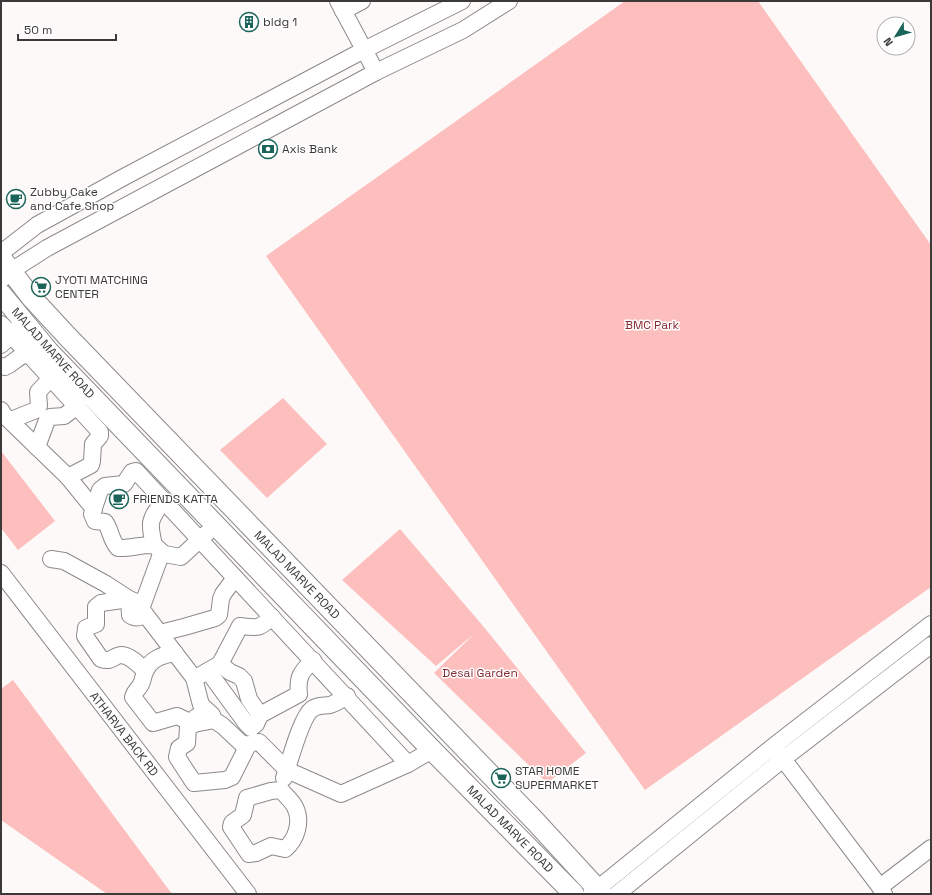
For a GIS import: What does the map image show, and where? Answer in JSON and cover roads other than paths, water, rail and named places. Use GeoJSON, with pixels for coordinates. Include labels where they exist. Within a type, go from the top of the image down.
{"type":"FeatureCollection","features":[{"type":"Feature","properties":{"kind":"main road","name":"MALAD MARVE ROAD"},"geometry":{"type":"LineString","coordinates":[[4,270],[539,826],[597,892]]}},
{"type":"Feature","properties":{"kind":"main road","name":"MALAD MARVE ROAD"},"geometry":{"type":"LineString","coordinates":[[1,294],[9,331],[49,352],[432,750],[574,894]]}},
{"type":"Feature","properties":{"kind":"main road"},"geometry":{"type":"LineString","coordinates":[[450,768],[468,753]]}},
{"type":"Feature","properties":{"kind":"main road"},"geometry":{"type":"LineString","coordinates":[[523,842],[539,826]]}},
{"type":"Feature","properties":{"kind":"street"},"geometry":{"type":"LineString","coordinates":[[362,1],[341,6],[376,72]]}},
{"type":"Feature","properties":{"kind":"street"},"geometry":{"type":"LineString","coordinates":[[4,270],[339,91],[463,30],[509,1]]}},
{"type":"Feature","properties":{"kind":"street"},"geometry":{"type":"LineString","coordinates":[[1,253],[37,225],[124,177],[456,2]]}},
{"type":"Feature","properties":{"kind":"street"},"geometry":{"type":"LineString","coordinates":[[328,69],[339,91]]}},
{"type":"Feature","properties":{"kind":"street"},"geometry":{"type":"LineString","coordinates":[[265,103],[277,125]]}},
{"type":"Feature","properties":{"kind":"street"},"geometry":{"type":"LineString","coordinates":[[9,331],[28,354],[100,432],[100,436],[94,444],[91,465],[105,486]]}},
{"type":"Feature","properties":{"kind":"street"},"geometry":{"type":"LineString","coordinates":[[1,366],[8,366],[20,356],[28,354]]}},
{"type":"Feature","properties":{"kind":"street"},"geometry":{"type":"LineString","coordinates":[[6,415],[36,410],[39,406],[38,392],[51,378]]}},
{"type":"Feature","properties":{"kind":"street"},"geometry":{"type":"LineString","coordinates":[[37,447],[47,420],[50,417],[60,418],[77,406]]}},
{"type":"Feature","properties":{"kind":"street"},"geometry":{"type":"LineString","coordinates":[[6,415],[68,477],[94,509]]}},
{"type":"Feature","properties":{"kind":"street"},"geometry":{"type":"LineString","coordinates":[[68,477],[91,465]]}},
{"type":"Feature","properties":{"kind":"street"},"geometry":{"type":"LineString","coordinates":[[216,525],[200,539],[181,557],[146,544],[125,549],[118,548],[112,542],[105,522],[95,521],[92,514],[100,490],[105,486],[124,484],[132,472],[136,470],[164,500],[200,539],[272,617],[346,696],[408,764]]}},
{"type":"Feature","properties":{"kind":"street"},"geometry":{"type":"LineString","coordinates":[[138,607],[160,557],[159,549],[150,529],[150,522],[164,500]]}},
{"type":"Feature","properties":{"kind":"street"},"geometry":{"type":"LineString","coordinates":[[51,559],[64,561],[106,584],[138,607],[194,678],[201,705],[212,715],[214,720],[223,726],[241,743],[248,745],[259,742],[287,770],[342,794],[408,764],[432,750]]}},
{"type":"Feature","properties":{"kind":"street","name":"ATHARVA BACK RD"},"geometry":{"type":"LineString","coordinates":[[1,573],[248,894]]}},
{"type":"Feature","properties":{"kind":"street"},"geometry":{"type":"LineString","coordinates":[[160,633],[215,618],[219,615],[223,594],[236,578]]}},
{"type":"Feature","properties":{"kind":"street"},"geometry":{"type":"LineString","coordinates":[[138,607],[101,603],[96,607],[96,624],[86,628],[85,636],[101,659],[108,661],[121,655],[130,658],[145,671]]}},
{"type":"Feature","properties":{"kind":"street"},"geometry":{"type":"LineString","coordinates":[[194,678],[214,667],[240,626],[256,628],[262,626],[272,617]]}},
{"type":"Feature","properties":{"kind":"street"},"geometry":{"type":"LineString","coordinates":[[617,894],[778,752],[931,624]]}},
{"type":"Feature","properties":{"kind":"street"},"geometry":{"type":"LineString","coordinates":[[597,892],[778,752],[931,645]]}},
{"type":"Feature","properties":{"kind":"street"},"geometry":{"type":"LineString","coordinates":[[175,653],[163,655],[151,662],[145,671],[141,686],[134,691],[132,697],[153,723],[177,716],[194,724]]}},
{"type":"Feature","properties":{"kind":"street"},"geometry":{"type":"LineString","coordinates":[[214,667],[250,728],[256,724],[260,715],[298,694],[302,670],[312,660]]}},
{"type":"Feature","properties":{"kind":"street"},"geometry":{"type":"LineString","coordinates":[[214,667],[230,672],[244,681],[249,699],[260,715]]}},
{"type":"Feature","properties":{"kind":"street"},"geometry":{"type":"LineString","coordinates":[[280,790],[304,720],[311,710],[320,705],[336,703],[346,696]]}},
{"type":"Feature","properties":{"kind":"street"},"geometry":{"type":"LineString","coordinates":[[194,724],[201,705]]}},
{"type":"Feature","properties":{"kind":"street"},"geometry":{"type":"LineString","coordinates":[[214,720],[194,724],[188,727],[187,743],[179,748],[177,757],[194,783],[224,780],[232,776],[248,745]]}},
{"type":"Feature","properties":{"kind":"street"},"geometry":{"type":"LineString","coordinates":[[778,752],[882,891],[931,848]]}},
{"type":"Feature","properties":{"kind":"street"},"geometry":{"type":"LineString","coordinates":[[232,776],[247,798],[244,815],[232,823],[231,827],[249,854],[256,853],[271,846],[285,849],[291,844],[299,824],[295,806],[280,790]]}},
{"type":"Feature","properties":{"kind":"street"},"geometry":{"type":"LineString","coordinates":[[247,798],[280,790]]}},
{"type":"Feature","properties":{"kind":"place","name":"bldg 1"},"geometry":{"type":"Point","coordinates":[249,22]}},
{"type":"Feature","properties":{"kind":"place","name":"Axis Bank"},"geometry":{"type":"Point","coordinates":[268,149]}},
{"type":"Feature","properties":{"kind":"place","name":"Zubby Cake and Cafe Shop"},"geometry":{"type":"Point","coordinates":[16,199]}},
{"type":"Feature","properties":{"kind":"place","name":"JYOTI MATCHING CENTER"},"geometry":{"type":"Point","coordinates":[41,287]}},
{"type":"Feature","properties":{"kind":"place","name":"FRIENDS KATTA"},"geometry":{"type":"Point","coordinates":[119,499]}},
{"type":"Feature","properties":{"kind":"place","name":"STAR HOME SUPERMARKET"},"geometry":{"type":"Point","coordinates":[501,778]}},
{"type":"Feature","properties":{"kind":"park label","name":"BMC Park"},"geometry":{"type":"Point","coordinates":[652,325]}},
{"type":"Feature","properties":{"kind":"park label","name":"Desai Garden"},"geometry":{"type":"Point","coordinates":[480,673]}}]}
